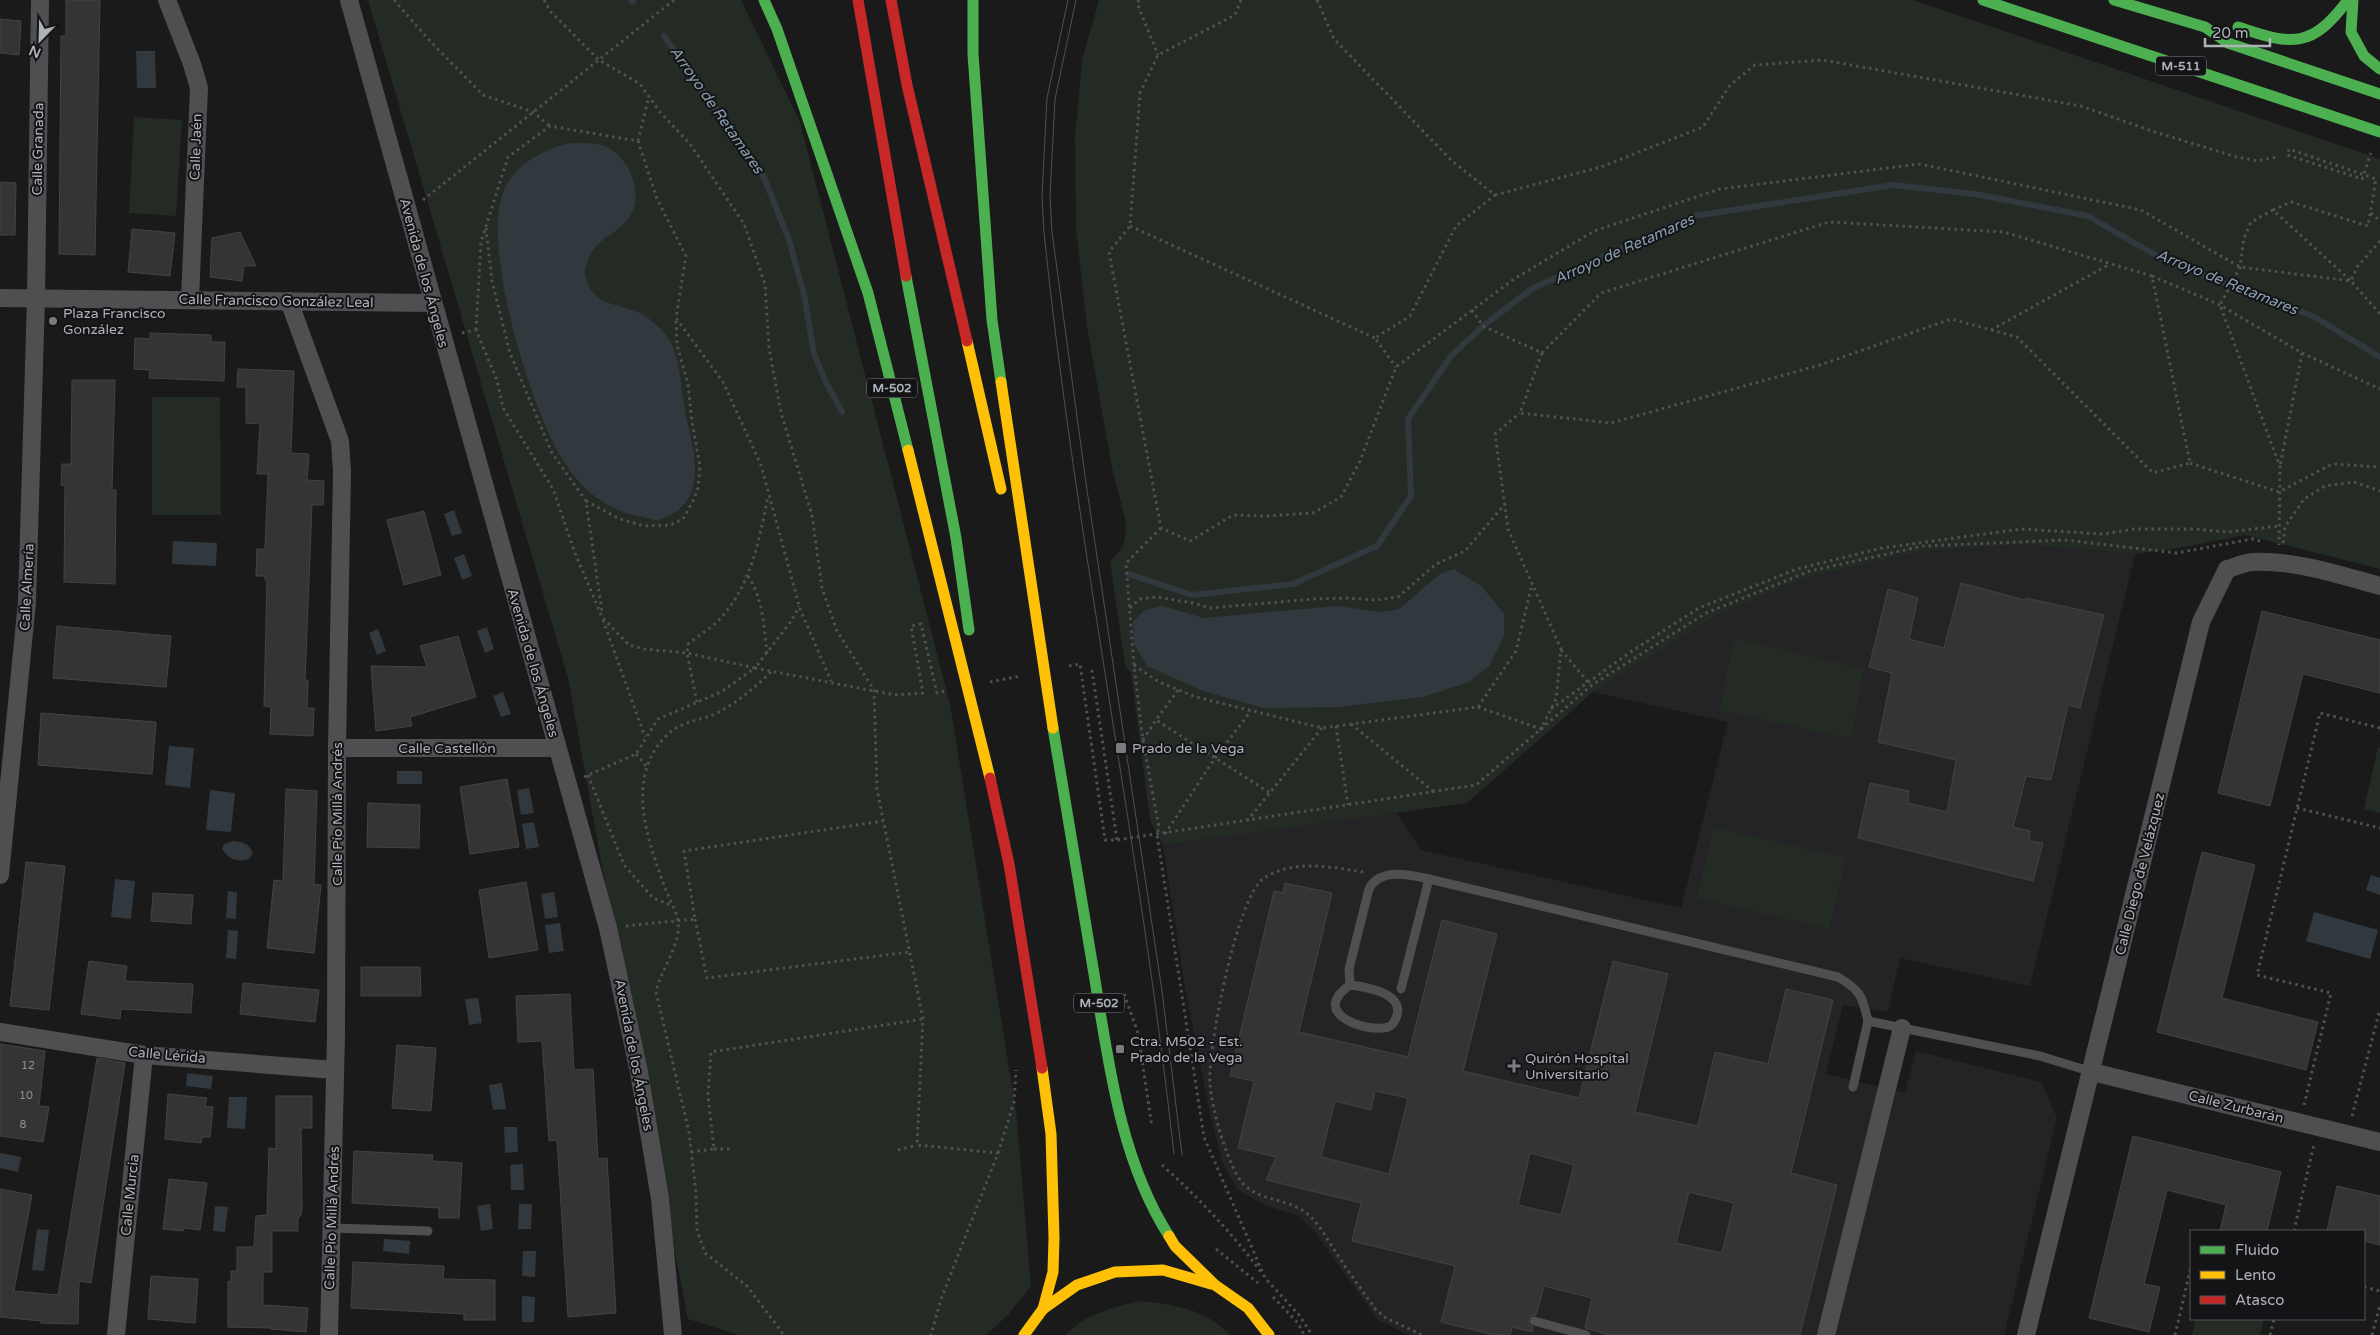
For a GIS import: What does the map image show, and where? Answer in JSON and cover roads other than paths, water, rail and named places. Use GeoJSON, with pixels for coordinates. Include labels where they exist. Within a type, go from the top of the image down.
{"type":"FeatureCollection","features":[{"type":"Feature","properties":{"kind":"highway","name":"M-502"},"geometry":{"type":"LineString","coordinates":[[764,0],[777,29],[868,292],[992,784]]}},
{"type":"Feature","properties":{"kind":"highway","name":"M-502"},"geometry":{"type":"LineString","coordinates":[[858,0],[918,342],[956,538],[971,646]]}},
{"type":"Feature","properties":{"kind":"highway"},"geometry":{"type":"LineString","coordinates":[[891,0],[907,85],[1003,501]]}},
{"type":"Feature","properties":{"kind":"highway","name":"M-502"},"geometry":{"type":"LineString","coordinates":[[973,0],[973,54],[992,320],[1048,695],[1104,1033],[1123,1122],[1138,1172],[1154,1212],[1175,1246],[1215,1285],[1248,1308],[1269,1335]]}},
{"type":"Feature","properties":{"kind":"highway","name":"M-511"},"geometry":{"type":"LineString","coordinates":[[1982,0],[2380,132]]}},
{"type":"Feature","properties":{"kind":"highway"},"geometry":{"type":"LineString","coordinates":[[2114,0],[2205,27],[2233,26],[2270,38],[2300,40],[2326,28],[2348,0]]}},
{"type":"Feature","properties":{"kind":"highway"},"geometry":{"type":"LineString","coordinates":[[2353,0],[2350,32],[2364,56],[2380,69]]}},
{"type":"Feature","properties":{"kind":"highway"},"geometry":{"type":"LineString","coordinates":[[2205,27],[2228,44],[2380,94]]}},
{"type":"Feature","properties":{"kind":"highway","name":"M-502"},"geometry":{"type":"LineString","coordinates":[[1014,550],[1048,695]]}},
{"type":"Feature","properties":{"kind":"highway","name":"M-502"},"geometry":{"type":"LineString","coordinates":[[974,666],[992,784],[1030,985],[1051,1134],[1053,1272],[1044,1309]]}},
{"type":"Feature","properties":{"kind":"highway","name":"M-502"},"geometry":{"type":"LineString","coordinates":[[1024,1335],[1044,1309],[1077,1286],[1115,1272],[1163,1270],[1215,1285]]}},
{"type":"Feature","properties":{"kind":"street","name":"Calle Granada"},"geometry":{"type":"LineString","coordinates":[[36,298],[40,0]]}},
{"type":"Feature","properties":{"kind":"street","name":"Calle Jaén"},"geometry":{"type":"LineString","coordinates":[[167,0],[192,64],[199,88],[190,299]]}},
{"type":"Feature","properties":{"kind":"street","name":"Avenida de los Ángeles"},"geometry":{"type":"LineString","coordinates":[[349,0],[432,303],[608,928],[641,1082],[660,1199],[674,1335]]}},
{"type":"Feature","properties":{"kind":"street","name":"Calle Francisco González Leal"},"geometry":{"type":"LineString","coordinates":[[0,298],[432,303]]}},
{"type":"Feature","properties":{"kind":"street","name":"Calle Almería"},"geometry":{"type":"LineString","coordinates":[[0,875],[28,602],[36,298]]}},
{"type":"Feature","properties":{"kind":"street","name":"Calle Pío Millá Andrés"},"geometry":{"type":"LineString","coordinates":[[289,301],[340,441],[342,472],[329,1335]]}},
{"type":"Feature","properties":{"kind":"street","name":"Calle Diego de Velázquez"},"geometry":{"type":"LineString","coordinates":[[2026,1335],[2201,622],[2227,569],[2252,562],[2280,563],[2314,569],[2380,586]]}},
{"type":"Feature","properties":{"kind":"street","name":"Calle Castellón"},"geometry":{"type":"LineString","coordinates":[[337,748],[557,748]]}},
{"type":"Feature","properties":{"kind":"street"},"geometry":{"type":"LineString","coordinates":[[1826,1335],[1902,1028]]}},
{"type":"Feature","properties":{"kind":"street","name":"Calle Lérida"},"geometry":{"type":"LineString","coordinates":[[0,1032],[144,1055],[334,1070]]}},
{"type":"Feature","properties":{"kind":"street","name":"Calle Murcia"},"geometry":{"type":"LineString","coordinates":[[116,1335],[144,1055]]}},
{"type":"Feature","properties":{"kind":"street","name":"Calle Zurbarán"},"geometry":{"type":"LineString","coordinates":[[2092,1072],[2380,1142]]}},
{"type":"Feature","properties":{"kind":"lane"},"geometry":{"type":"LineString","coordinates":[[1350,986],[1349,969],[1365,899],[1371,884],[1386,876],[1412,876],[1838,977],[1856,988],[1864,1002],[1868,1021],[1853,1087]]}},
{"type":"Feature","properties":{"kind":"lane"},"geometry":{"type":"LineString","coordinates":[[1402,989],[1429,880]]}},
{"type":"Feature","properties":{"kind":"lane"},"geometry":{"type":"LineString","coordinates":[[1350,986],[1370,989],[1394,999],[1398,1014],[1394,1023],[1387,1028],[1374,1029],[1358,1026],[1344,1019],[1336,1011],[1335,1002],[1339,992],[1350,986]]}},
{"type":"Feature","properties":{"kind":"lane"},"geometry":{"type":"LineString","coordinates":[[1868,1021],[2040,1056],[2092,1072]]}},
{"type":"Feature","properties":{"kind":"lane"},"geometry":{"type":"LineString","coordinates":[[332,1228],[428,1231]]}},
{"type":"Feature","properties":{"kind":"lane"},"geometry":{"type":"LineString","coordinates":[[1534,1321],[1586,1335]]}},
{"type":"Feature","properties":{"kind":"waterway","name":"Arroyo de Retamares"},"geometry":{"type":"LineString","coordinates":[[664,36],[763,175],[789,240],[805,299],[814,354],[842,412]]}},
{"type":"Feature","properties":{"kind":"waterway","name":"Arroyo de Retamares"},"geometry":{"type":"LineString","coordinates":[[1128,574],[1192,595],[1293,584],[1377,546],[1411,496],[1408,419],[1451,356],[1483,326],[1533,288],[1694,216],[1893,185],[1975,194],[2088,216],[2166,261],[2313,316],[2380,357]]}},
{"type":"Feature","properties":{"kind":"tram line"},"geometry":{"type":"LineString","coordinates":[[1068,0],[1047,98],[1042,196],[1044,233],[1073,464],[1144,923],[1174,1154]]}},
{"type":"Feature","properties":{"kind":"tram line"},"geometry":{"type":"LineString","coordinates":[[1076,0],[1055,99],[1050,196],[1052,232],[1086,483],[1162,991],[1182,1155]]}},
{"type":"Feature","properties":{"kind":"place","name":"Plaza Francisco González"},"geometry":{"type":"Point","coordinates":[53,321]}},
{"type":"Feature","properties":{"kind":"place","name":"Prado de la Vega"},"geometry":{"type":"Point","coordinates":[1121,748]}},
{"type":"Feature","properties":{"kind":"place","name":"Ctra. M502 - Est. Prado de la Vega"},"geometry":{"type":"Point","coordinates":[1120,1049]}},
{"type":"Feature","properties":{"kind":"place","name":"Quirón Hospital Universitario"},"geometry":{"type":"Point","coordinates":[1514,1066]}}]}
